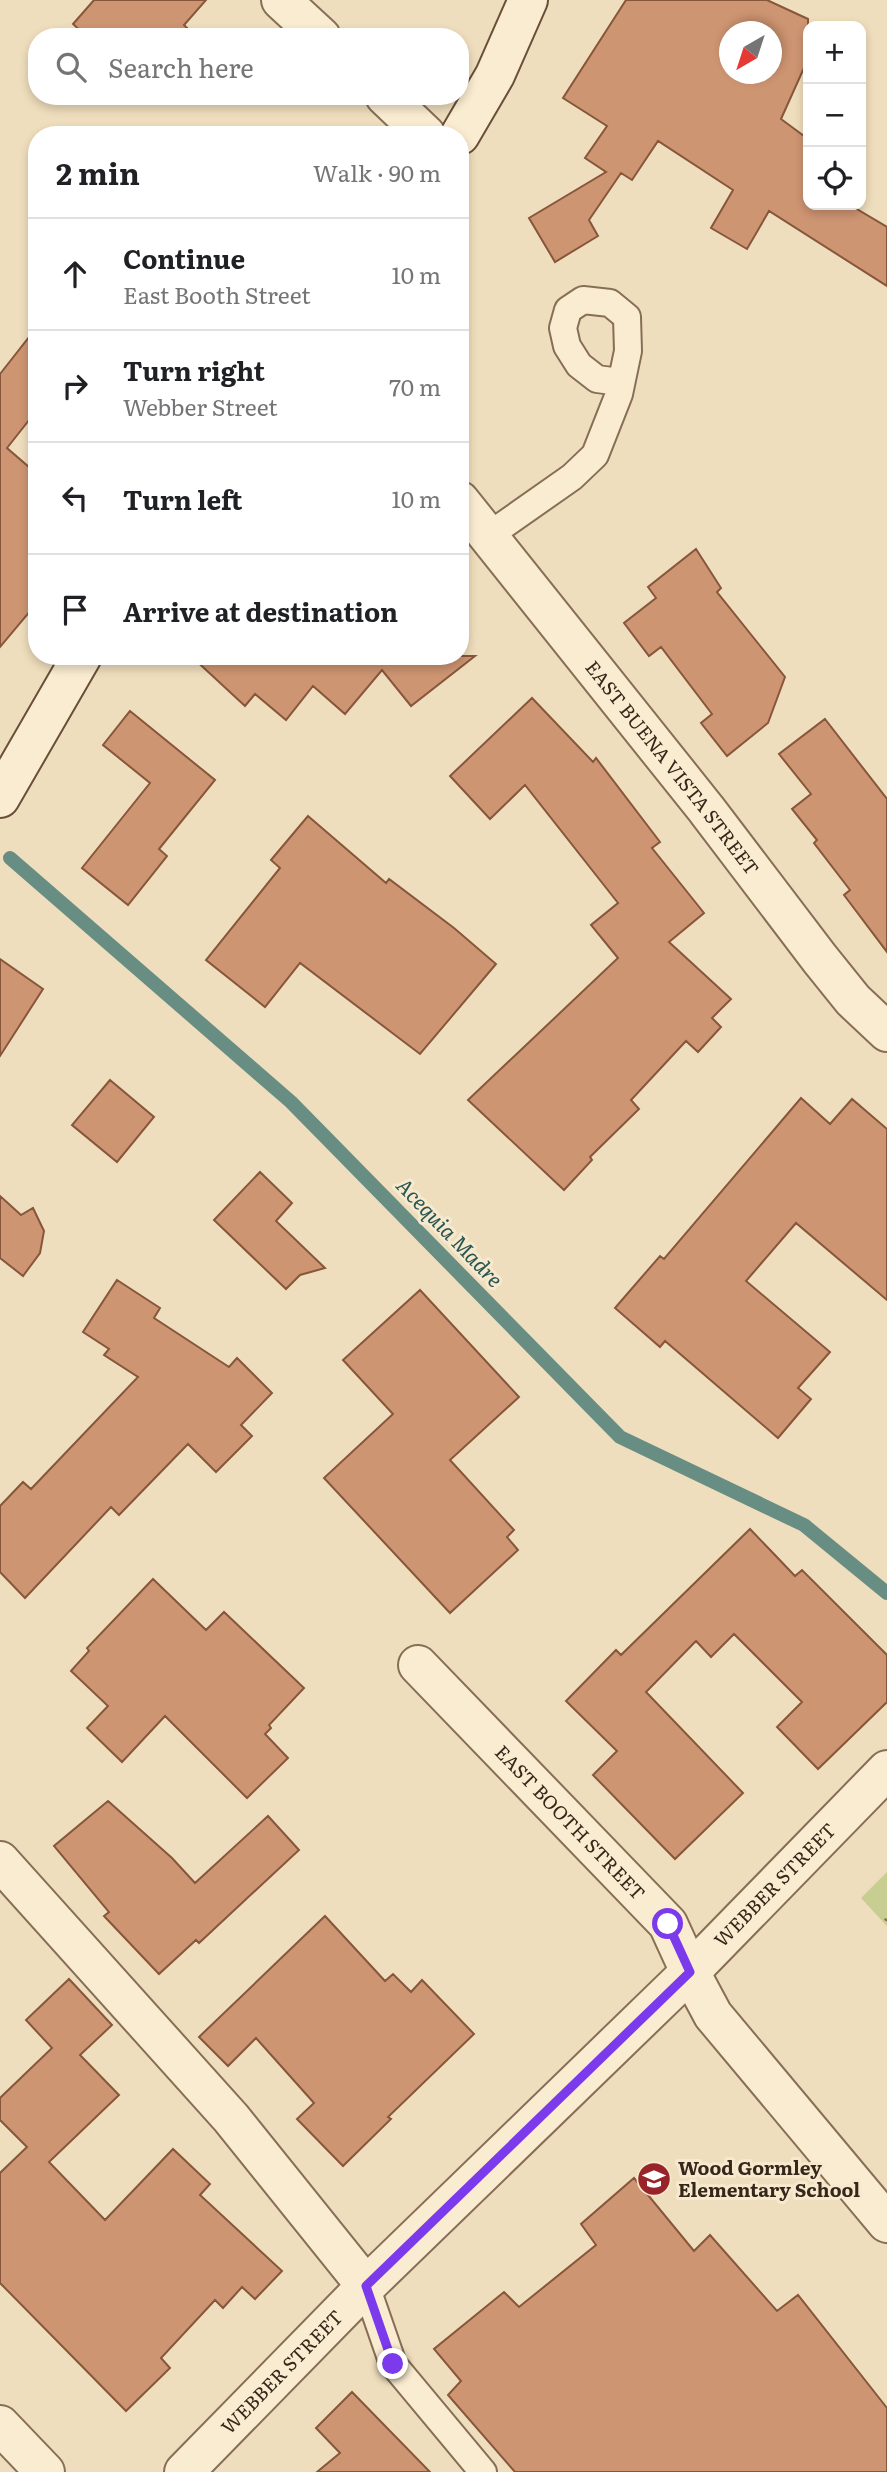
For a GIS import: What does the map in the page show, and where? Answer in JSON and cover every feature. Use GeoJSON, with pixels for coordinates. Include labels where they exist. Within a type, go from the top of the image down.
{"type":"FeatureCollection","features":[{"type":"Feature","properties":{"kind":"street"},"geometry":{"type":"LineString","coordinates":[[281,0],[311,28]]}},
{"type":"Feature","properties":{"kind":"street"},"geometry":{"type":"LineString","coordinates":[[465,126],[495,75],[528,0]]}},
{"type":"Feature","properties":{"kind":"street"},"geometry":{"type":"LineString","coordinates":[[394,105],[417,126]]}},
{"type":"Feature","properties":{"kind":"street","name":"EAST BUENA VISTA STREET"},"geometry":{"type":"LineString","coordinates":[[469,512],[706,809],[820,959],[853,1000],[887,1032]]}},
{"type":"Feature","properties":{"kind":"street"},"geometry":{"type":"LineString","coordinates":[[0,798],[77,665]]}},
{"type":"Feature","properties":{"kind":"street","name":"EAST BOOTH STREET"},"geometry":{"type":"LineString","coordinates":[[418,1665],[668,1924],[713,2015],[887,2223]]}},
{"type":"Feature","properties":{"kind":"street","name":"WEBBER STREET"},"geometry":{"type":"LineString","coordinates":[[184,2472],[366,2286],[690,1972],[887,1770]]}},
{"type":"Feature","properties":{"kind":"street"},"geometry":{"type":"LineString","coordinates":[[0,1861],[231,2118],[366,2286]]}},
{"type":"Feature","properties":{"kind":"street"},"geometry":{"type":"LineString","coordinates":[[0,2425],[45,2472]]}},
{"type":"Feature","properties":{"kind":"lane"},"geometry":{"type":"LineString","coordinates":[[488,536],[572,477],[595,455],[619,394],[620,382]]}},
{"type":"Feature","properties":{"kind":"lane"},"geometry":{"type":"LineString","coordinates":[[366,2286],[393,2364],[483,2472]]}},
{"type":"Feature","properties":{"kind":"green space"},"geometry":{"type":"Polygon","coordinates":[[[887,1872],[887,1926],[861,1898],[887,1872]]]}},
{"type":"Feature","properties":{"kind":"building"},"geometry":{"type":"Polygon","coordinates":[[[94,0],[206,0],[184,25],[187,28],[77,28],[73,24],[94,0]]]}},
{"type":"Feature","properties":{"kind":"building"},"geometry":{"type":"Polygon","coordinates":[[[626,0],[767,0],[808,19],[803,21],[803,70],[781,119],[803,135],[803,210],[858,210],[887,227],[887,286],[769,211],[747,249],[711,228],[733,190],[658,141],[632,180],[621,173],[589,220],[598,236],[555,262],[529,218],[606,172],[585,158],[607,126],[563,98],[626,0]]]}},
{"type":"Feature","properties":{"kind":"building"},"geometry":{"type":"Polygon","coordinates":[[[28,338],[28,421],[7,448],[28,466],[28,614],[0,647],[0,374],[28,338]]]}},
{"type":"Feature","properties":{"kind":"building"},"geometry":{"type":"Polygon","coordinates":[[[696,549],[721,588],[717,592],[785,677],[768,723],[727,756],[701,723],[712,714],[661,647],[649,656],[624,623],[656,598],[648,587],[696,549]]]}},
{"type":"Feature","properties":{"kind":"building"},"geometry":{"type":"Polygon","coordinates":[[[201,665],[463,665],[411,706],[382,670],[345,714],[313,686],[286,720],[255,694],[245,706],[201,665]]]}},
{"type":"Feature","properties":{"kind":"building"},"geometry":{"type":"Polygon","coordinates":[[[532,698],[593,762],[596,758],[660,842],[652,848],[704,913],[669,942],[731,999],[712,1018],[721,1027],[698,1052],[686,1041],[631,1100],[639,1109],[590,1157],[592,1160],[564,1190],[468,1100],[618,958],[591,925],[618,903],[525,785],[490,819],[450,776],[532,698]]]}},
{"type":"Feature","properties":{"kind":"building"},"geometry":{"type":"Polygon","coordinates":[[[130,711],[215,780],[159,849],[167,856],[128,905],[82,868],[150,783],[103,745],[130,711]]]}},
{"type":"Feature","properties":{"kind":"building"},"geometry":{"type":"Polygon","coordinates":[[[825,719],[887,799],[887,952],[844,895],[850,890],[814,843],[817,840],[792,809],[811,794],[779,754],[825,719]]]}},
{"type":"Feature","properties":{"kind":"building"},"geometry":{"type":"Polygon","coordinates":[[[308,816],[386,883],[389,879],[496,964],[420,1054],[300,963],[265,1007],[206,960],[280,868],[271,860],[308,816]]]}},
{"type":"Feature","properties":{"kind":"building"},"geometry":{"type":"Polygon","coordinates":[[[0,959],[43,989],[0,1056],[0,959]]]}},
{"type":"Feature","properties":{"kind":"building"},"geometry":{"type":"Polygon","coordinates":[[[110,1080],[154,1117],[117,1162],[72,1125],[110,1080]]]}},
{"type":"Feature","properties":{"kind":"building"},"geometry":{"type":"Polygon","coordinates":[[[801,1098],[830,1124],[852,1099],[887,1129],[887,1300],[796,1223],[746,1281],[830,1352],[798,1388],[811,1399],[778,1438],[665,1341],[660,1347],[615,1308],[660,1256],[664,1259],[801,1098]]]}},
{"type":"Feature","properties":{"kind":"building"},"geometry":{"type":"Polygon","coordinates":[[[260,1172],[292,1203],[276,1221],[325,1268],[300,1275],[286,1289],[214,1220],[260,1172]]]}},
{"type":"Feature","properties":{"kind":"building"},"geometry":{"type":"Polygon","coordinates":[[[0,1196],[21,1215],[33,1208],[44,1231],[40,1253],[23,1276],[0,1258],[0,1196]]]}},
{"type":"Feature","properties":{"kind":"building"},"geometry":{"type":"Polygon","coordinates":[[[117,1280],[160,1308],[154,1318],[229,1367],[237,1358],[272,1393],[241,1425],[252,1436],[216,1472],[188,1444],[119,1515],[111,1507],[25,1598],[0,1572],[0,1506],[23,1482],[31,1489],[138,1377],[104,1355],[109,1349],[83,1332],[117,1280]]]}},
{"type":"Feature","properties":{"kind":"building"},"geometry":{"type":"Polygon","coordinates":[[[420,1290],[519,1397],[450,1460],[514,1530],[507,1537],[518,1550],[450,1613],[324,1478],[393,1414],[343,1360],[420,1290]]]}},
{"type":"Feature","properties":{"kind":"building"},"geometry":{"type":"Polygon","coordinates":[[[750,1529],[795,1576],[802,1570],[887,1655],[887,1702],[818,1769],[777,1727],[802,1702],[734,1634],[711,1657],[696,1641],[646,1692],[743,1793],[675,1859],[593,1775],[617,1751],[566,1701],[616,1650],[621,1655],[750,1529]]]}},
{"type":"Feature","properties":{"kind":"building"},"geometry":{"type":"Polygon","coordinates":[[[153,1579],[206,1630],[224,1612],[304,1688],[269,1725],[271,1728],[265,1734],[288,1758],[247,1798],[165,1716],[122,1762],[87,1728],[108,1706],[71,1671],[89,1651],[87,1648],[153,1579]]]}},
{"type":"Feature","properties":{"kind":"building"},"geometry":{"type":"Polygon","coordinates":[[[108,1801],[172,1858],[195,1883],[268,1816],[299,1850],[199,1943],[196,1940],[159,1974],[104,1916],[109,1912],[54,1846],[108,1801]]]}},
{"type":"Feature","properties":{"kind":"building"},"geometry":{"type":"Polygon","coordinates":[[[325,1916],[385,1981],[393,1974],[411,1992],[422,1980],[474,2034],[388,2117],[391,2119],[343,2166],[297,2119],[314,2103],[256,2038],[228,2066],[199,2037],[325,1916]]]}},
{"type":"Feature","properties":{"kind":"building"},"geometry":{"type":"Polygon","coordinates":[[[69,1979],[112,2025],[80,2055],[119,2095],[49,2162],[105,2220],[173,2149],[210,2184],[200,2195],[282,2271],[255,2299],[242,2287],[223,2308],[215,2300],[161,2358],[170,2368],[126,2411],[0,2283],[0,2173],[27,2147],[0,2120],[0,2098],[52,2048],[26,2020],[69,1979]]]}},
{"type":"Feature","properties":{"kind":"building"},"geometry":{"type":"Polygon","coordinates":[[[634,2178],[694,2251],[710,2235],[777,2311],[798,2295],[887,2408],[887,2472],[515,2472],[448,2395],[461,2381],[434,2349],[504,2292],[519,2307],[596,2245],[581,2224],[634,2178]]]}},
{"type":"Feature","properties":{"kind":"building"},"geometry":{"type":"Polygon","coordinates":[[[352,2392],[430,2472],[317,2472],[340,2453],[316,2428],[352,2392]]]}},
{"type":"Feature","properties":{"kind":"waterway","name":"Acequia Madre"},"geometry":{"type":"LineString","coordinates":[[10,858],[291,1102],[620,1437],[804,1525],[887,1593]]}},
{"type":"Feature","properties":{"kind":"place","name":"Wood Gormley Elementary School"},"geometry":{"type":"Point","coordinates":[654,2179]}},
{"type":"Feature","properties":{"kind":"route"},"geometry":{"type":"LineString","coordinates":[[393,2364],[366,2286],[690,1972],[668,1924]]}}]}
